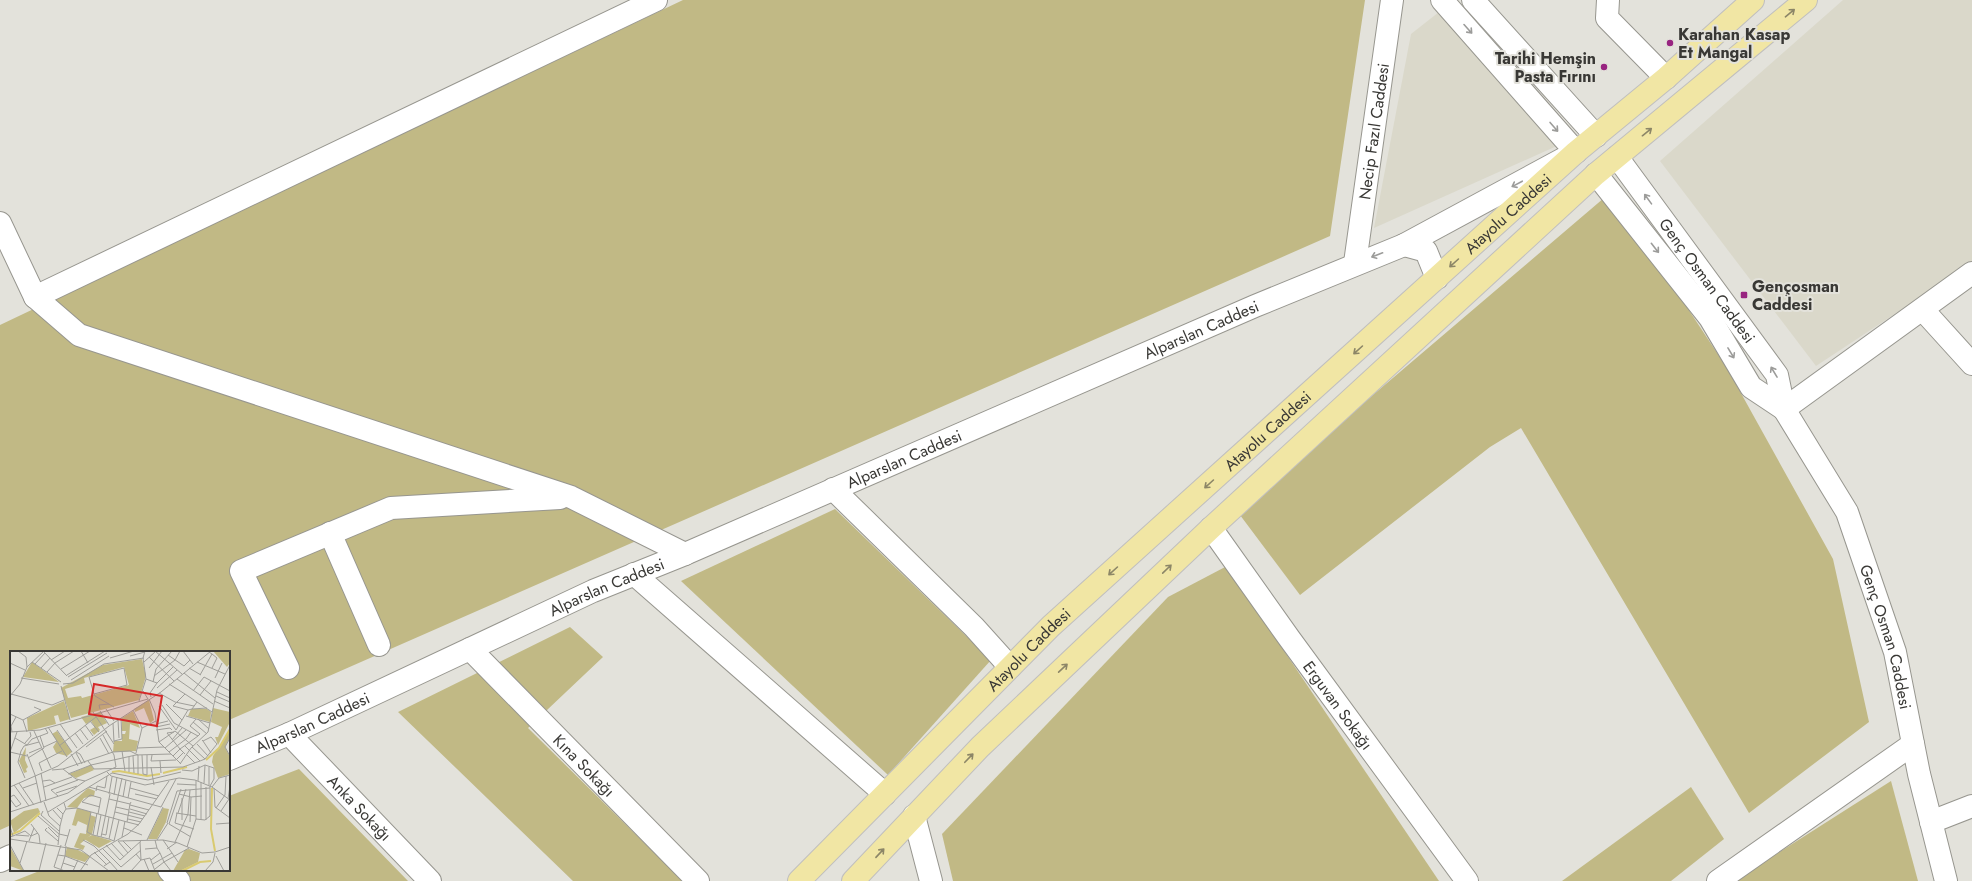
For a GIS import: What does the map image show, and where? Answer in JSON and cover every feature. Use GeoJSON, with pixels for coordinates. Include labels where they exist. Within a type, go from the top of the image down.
{"type":"FeatureCollection","features":[{"type":"Feature","properties":{"kind":"main road","name":"Atayolu Caddesi"},"geometry":{"type":"LineString","coordinates":[[799,881],[1051,626],[1576,152],[1666,78],[1753,0]]}},
{"type":"Feature","properties":{"kind":"main road","name":"Atayolu Caddesi"},"geometry":{"type":"LineString","coordinates":[[853,881],[980,747],[1211,528],[1596,174],[1806,0]]}},
{"type":"Feature","properties":{"kind":"main road"},"geometry":{"type":"LineString","coordinates":[[1596,136],[1617,157]]}},
{"type":"Feature","properties":{"kind":"main road"},"geometry":{"type":"LineString","coordinates":[[1576,152],[1596,174]]}},
{"type":"Feature","properties":{"kind":"street"},"geometry":{"type":"LineString","coordinates":[[35,297],[656,0]]}},
{"type":"Feature","properties":{"kind":"street","name":"Necip Fazıl Caddesi"},"geometry":{"type":"LineString","coordinates":[[1355,264],[1392,0]]}},
{"type":"Feature","properties":{"kind":"street"},"geometry":{"type":"LineString","coordinates":[[1442,0],[1576,152]]}},
{"type":"Feature","properties":{"kind":"street"},"geometry":{"type":"LineString","coordinates":[[1473,0],[1596,136]]}},
{"type":"Feature","properties":{"kind":"street"},"geometry":{"type":"LineString","coordinates":[[1608,0],[1607,18],[1666,78]]}},
{"type":"Feature","properties":{"kind":"street","name":"Alparslan Caddesi"},"geometry":{"type":"LineString","coordinates":[[230,759],[289,734],[593,591],[684,554],[1404,244],[1576,152]]}},
{"type":"Feature","properties":{"kind":"street","name":"Genç Osman Caddesi"},"geometry":{"type":"LineString","coordinates":[[1617,157],[1777,375],[1784,409],[1847,512],[1895,652],[1913,744],[1946,881]]}},
{"type":"Feature","properties":{"kind":"street","name":"Genç Osman Caddesi"},"geometry":{"type":"LineString","coordinates":[[1596,174],[1710,318],[1751,387],[1784,409]]}},
{"type":"Feature","properties":{"kind":"street"},"geometry":{"type":"LineString","coordinates":[[0,223],[35,297],[79,335],[572,497],[684,554]]}},
{"type":"Feature","properties":{"kind":"street"},"geometry":{"type":"LineString","coordinates":[[1404,244],[1426,251],[1437,278]]}},
{"type":"Feature","properties":{"kind":"street"},"geometry":{"type":"LineString","coordinates":[[1784,409],[1972,273]]}},
{"type":"Feature","properties":{"kind":"street"},"geometry":{"type":"LineString","coordinates":[[1922,310],[1972,364]]}},
{"type":"Feature","properties":{"kind":"street"},"geometry":{"type":"LineString","coordinates":[[833,489],[974,627],[1010,667]]}},
{"type":"Feature","properties":{"kind":"street"},"geometry":{"type":"LineString","coordinates":[[288,668],[241,571],[391,508],[572,497]]}},
{"type":"Feature","properties":{"kind":"street","name":"Erguvan Sokağı"},"geometry":{"type":"LineString","coordinates":[[1211,528],[1466,881]]}},
{"type":"Feature","properties":{"kind":"street"},"geometry":{"type":"LineString","coordinates":[[330,533],[379,645]]}},
{"type":"Feature","properties":{"kind":"street"},"geometry":{"type":"LineString","coordinates":[[634,574],[885,794]]}},
{"type":"Feature","properties":{"kind":"street","name":"Kına Sokağı"},"geometry":{"type":"LineString","coordinates":[[470,649],[698,881]]}},
{"type":"Feature","properties":{"kind":"street","name":"Anka Sokağı"},"geometry":{"type":"LineString","coordinates":[[289,734],[430,881]]}},
{"type":"Feature","properties":{"kind":"street"},"geometry":{"type":"LineString","coordinates":[[1718,881],[1913,744]]}},
{"type":"Feature","properties":{"kind":"street"},"geometry":{"type":"LineString","coordinates":[[1931,822],[1972,806]]}},
{"type":"Feature","properties":{"kind":"street"},"geometry":{"type":"LineString","coordinates":[[914,816],[931,881]]}},
{"type":"Feature","properties":{"kind":"street"},"geometry":{"type":"LineString","coordinates":[[0,862],[10,857]]}},
{"type":"Feature","properties":{"kind":"street"},"geometry":{"type":"LineString","coordinates":[[170,871],[179,881]]}},
{"type":"Feature","properties":{"kind":"shaded area"},"geometry":{"type":"Polygon","coordinates":[[[683,0],[1365,0],[1330,236],[230,720],[230,651],[10,651],[10,825],[0,830],[0,325],[683,0]]]}},
{"type":"Feature","properties":{"kind":"shaded area"},"geometry":{"type":"Polygon","coordinates":[[[1843,0],[1972,0],[1972,263],[1816,366],[1660,161],[1843,0]]]}},
{"type":"Feature","properties":{"kind":"shaded area"},"geometry":{"type":"Polygon","coordinates":[[[1439,12],[1559,145],[1374,228],[1411,34],[1439,12]]]}},
{"type":"Feature","properties":{"kind":"shaded area"},"geometry":{"type":"Polygon","coordinates":[[[1611,192],[1727,368],[1833,559],[1869,722],[1749,813],[1521,428],[1490,447],[1300,595],[1237,511],[1611,192]]]}},
{"type":"Feature","properties":{"kind":"shaded area"},"geometry":{"type":"Polygon","coordinates":[[[835,509],[991,660],[888,775],[681,581],[835,509]]]}},
{"type":"Feature","properties":{"kind":"shaded area"},"geometry":{"type":"Polygon","coordinates":[[[1227,566],[1439,881],[953,881],[942,834],[1168,597],[1227,566]]]}},
{"type":"Feature","properties":{"kind":"shaded area"},"geometry":{"type":"Polygon","coordinates":[[[570,627],[603,657],[528,728],[683,881],[573,881],[398,712],[570,627]]]}},
{"type":"Feature","properties":{"kind":"shaded area"},"geometry":{"type":"Polygon","coordinates":[[[299,769],[408,881],[14,881],[39,871],[230,871],[230,796],[299,769]]]}},
{"type":"Feature","properties":{"kind":"shaded area"},"geometry":{"type":"Polygon","coordinates":[[[1891,781],[1918,881],[1734,881],[1891,781]]]}},
{"type":"Feature","properties":{"kind":"shaded area"},"geometry":{"type":"Polygon","coordinates":[[[1691,787],[1724,839],[1671,881],[1562,881],[1691,787]]]}},
{"type":"Feature","properties":{"kind":"place","name":"Karahan Kasap Et Mangal"},"geometry":{"type":"Point","coordinates":[1670,43]}},
{"type":"Feature","properties":{"kind":"place","name":"Tarihi Hemşin Pasta Fırını"},"geometry":{"type":"Point","coordinates":[1604,67]}},
{"type":"Feature","properties":{"kind":"place","name":"Gençosman Caddesi"},"geometry":{"type":"Point","coordinates":[1744,295]}}]}
